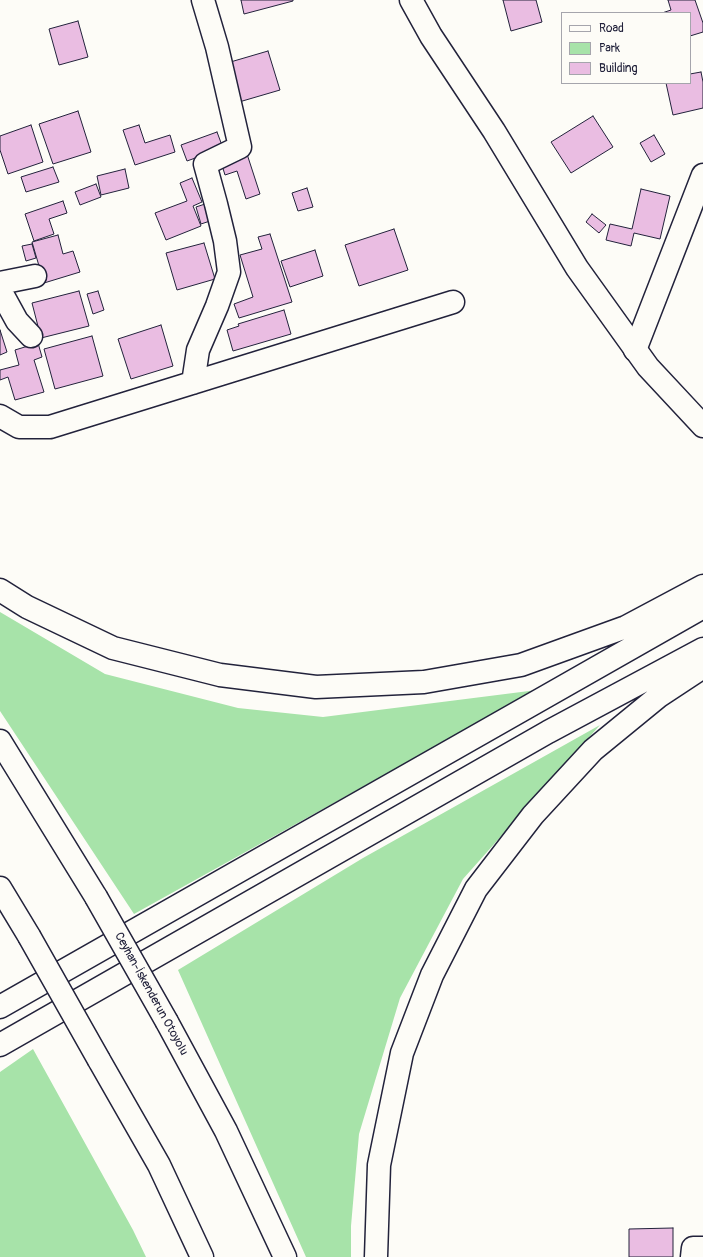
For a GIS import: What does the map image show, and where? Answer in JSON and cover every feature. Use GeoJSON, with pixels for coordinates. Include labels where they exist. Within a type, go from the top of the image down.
{"type":"FeatureCollection","features":[{"type":"Feature","properties":{"kind":"main road"},"geometry":{"type":"LineString","coordinates":[[193,382],[198,350],[217,306],[229,272],[225,240],[205,164],[240,147],[217,47],[203,0]]}},
{"type":"Feature","properties":{"kind":"main road"},"geometry":{"type":"LineString","coordinates":[[411,0],[431,36],[494,131],[577,268],[648,367],[703,426]]}},
{"type":"Feature","properties":{"kind":"main road"},"geometry":{"type":"LineString","coordinates":[[636,350],[703,175]]}},
{"type":"Feature","properties":{"kind":"main road"},"geometry":{"type":"LineString","coordinates":[[0,282],[35,276]]}},
{"type":"Feature","properties":{"kind":"main road"},"geometry":{"type":"LineString","coordinates":[[0,290],[17,321],[31,336]]}},
{"type":"Feature","properties":{"kind":"main road"},"geometry":{"type":"LineString","coordinates":[[0,416],[19,427],[50,427],[453,302]]}},
{"type":"Feature","properties":{"kind":"main road"},"geometry":{"type":"LineString","coordinates":[[0,590],[27,607],[113,648],[220,674],[316,687],[424,682],[521,665],[626,627],[703,586]]}},
{"type":"Feature","properties":{"kind":"main road"},"geometry":{"type":"LineString","coordinates":[[0,1007],[511,717],[703,606]]}},
{"type":"Feature","properties":{"kind":"main road"},"geometry":{"type":"LineString","coordinates":[[0,1045],[548,732],[703,649]]}},
{"type":"Feature","properties":{"kind":"main road"},"geometry":{"type":"LineString","coordinates":[[376,1257],[379,1165],[402,1053],[432,975],[476,889],[533,815],[593,750],[659,696],[703,667]]}},
{"type":"Feature","properties":{"kind":"main road","name":"Ceyhan-İskenderun Otoyolu"},"geometry":{"type":"LineString","coordinates":[[0,741],[96,897],[167,1022],[226,1131],[285,1257]]}},
{"type":"Feature","properties":{"kind":"main road"},"geometry":{"type":"LineString","coordinates":[[0,888],[30,936],[159,1165],[202,1257]]}},
{"type":"Feature","properties":{"kind":"main road"},"geometry":{"type":"LineString","coordinates":[[159,1165],[198,1257]]}},
{"type":"Feature","properties":{"kind":"main road"},"geometry":{"type":"LineString","coordinates":[[692,1257],[693,1248],[703,1248]]}},
{"type":"Feature","properties":{"kind":"green space"},"geometry":{"type":"Polygon","coordinates":[[[0,612],[105,674],[238,708],[323,717],[537,690],[134,914],[0,711],[0,612]]]}},
{"type":"Feature","properties":{"kind":"green space"},"geometry":{"type":"Polygon","coordinates":[[[600,725],[463,879],[400,998],[359,1134],[351,1226],[351,1257],[306,1257],[178,970],[363,858],[600,725]]]}},
{"type":"Feature","properties":{"kind":"green space"},"geometry":{"type":"Polygon","coordinates":[[[33,1049],[133,1230],[146,1257],[0,1257],[0,1072],[33,1049]]]}},
{"type":"Feature","properties":{"kind":"building"},"geometry":{"type":"Polygon","coordinates":[[[241,0],[293,0],[293,1],[244,14],[241,0]]]}},
{"type":"Feature","properties":{"kind":"building"},"geometry":{"type":"Polygon","coordinates":[[[503,0],[536,0],[542,22],[511,31],[503,0]]]}},
{"type":"Feature","properties":{"kind":"building"},"geometry":{"type":"Polygon","coordinates":[[[668,0],[695,0],[703,23],[703,32],[691,36],[691,12],[665,12],[671,10],[668,0]]]}},
{"type":"Feature","properties":{"kind":"building"},"geometry":{"type":"Polygon","coordinates":[[[78,21],[88,57],[59,65],[49,29],[78,21]]]}},
{"type":"Feature","properties":{"kind":"building"},"geometry":{"type":"Polygon","coordinates":[[[268,51],[280,90],[239,102],[227,63],[268,51]]]}},
{"type":"Feature","properties":{"kind":"building"},"geometry":{"type":"Polygon","coordinates":[[[701,72],[703,82],[703,108],[673,115],[666,84],[691,84],[691,74],[701,72]]]}},
{"type":"Feature","properties":{"kind":"building"},"geometry":{"type":"Polygon","coordinates":[[[78,111],[91,152],[53,164],[39,124],[78,111]]]}},
{"type":"Feature","properties":{"kind":"building"},"geometry":{"type":"Polygon","coordinates":[[[593,116],[613,147],[571,173],[551,142],[593,116]]]}},
{"type":"Feature","properties":{"kind":"building"},"geometry":{"type":"Polygon","coordinates":[[[31,125],[43,162],[8,174],[0,150],[0,136],[31,125]]]}},
{"type":"Feature","properties":{"kind":"building"},"geometry":{"type":"Polygon","coordinates":[[[139,125],[145,143],[170,135],[175,152],[135,165],[123,130],[139,125]]]}},
{"type":"Feature","properties":{"kind":"building"},"geometry":{"type":"Polygon","coordinates":[[[217,132],[223,148],[187,161],[181,145],[217,132]]]}},
{"type":"Feature","properties":{"kind":"building"},"geometry":{"type":"Polygon","coordinates":[[[654,135],[665,154],[651,162],[640,143],[654,135]]]}},
{"type":"Feature","properties":{"kind":"building"},"geometry":{"type":"Polygon","coordinates":[[[247,154],[260,194],[246,199],[237,171],[225,175],[221,162],[247,154]]]}},
{"type":"Feature","properties":{"kind":"building"},"geometry":{"type":"Polygon","coordinates":[[[53,167],[59,182],[26,192],[21,177],[53,167]]]}},
{"type":"Feature","properties":{"kind":"building"},"geometry":{"type":"Polygon","coordinates":[[[125,169],[129,188],[101,195],[97,176],[125,169]]]}},
{"type":"Feature","properties":{"kind":"building"},"geometry":{"type":"Polygon","coordinates":[[[192,178],[202,202],[193,206],[201,226],[166,240],[155,213],[187,201],[180,183],[192,178]]]}},
{"type":"Feature","properties":{"kind":"building"},"geometry":{"type":"Polygon","coordinates":[[[96,184],[101,197],[80,205],[75,192],[96,184]]]}},
{"type":"Feature","properties":{"kind":"building"},"geometry":{"type":"Polygon","coordinates":[[[307,188],[313,207],[298,211],[292,193],[307,188]]]}},
{"type":"Feature","properties":{"kind":"building"},"geometry":{"type":"Polygon","coordinates":[[[641,189],[670,196],[660,239],[634,233],[631,246],[606,240],[610,224],[632,229],[641,189]]]}},
{"type":"Feature","properties":{"kind":"building"},"geometry":{"type":"Polygon","coordinates":[[[63,201],[67,213],[49,219],[54,234],[34,241],[25,214],[63,201]]]}},
{"type":"Feature","properties":{"kind":"building"},"geometry":{"type":"Polygon","coordinates":[[[205,204],[210,221],[201,224],[196,207],[205,204]]]}},
{"type":"Feature","properties":{"kind":"building"},"geometry":{"type":"Polygon","coordinates":[[[592,214],[606,225],[599,233],[586,222],[592,214]]]}},
{"type":"Feature","properties":{"kind":"building"},"geometry":{"type":"Polygon","coordinates":[[[394,229],[408,270],[359,286],[345,245],[394,229]]]}},
{"type":"Feature","properties":{"kind":"building"},"geometry":{"type":"Polygon","coordinates":[[[270,234],[292,302],[239,318],[234,304],[253,297],[240,255],[262,249],[258,237],[270,234]]]}},
{"type":"Feature","properties":{"kind":"building"},"geometry":{"type":"Polygon","coordinates":[[[58,235],[63,254],[73,251],[80,272],[44,283],[32,242],[58,235]]]}},
{"type":"Feature","properties":{"kind":"building"},"geometry":{"type":"Polygon","coordinates":[[[204,243],[215,279],[177,290],[166,253],[204,243]]]}},
{"type":"Feature","properties":{"kind":"building"},"geometry":{"type":"Polygon","coordinates":[[[32,244],[36,258],[26,261],[22,246],[32,244]]]}},
{"type":"Feature","properties":{"kind":"building"},"geometry":{"type":"Polygon","coordinates":[[[315,250],[323,276],[290,287],[281,261],[315,250]]]}},
{"type":"Feature","properties":{"kind":"building"},"geometry":{"type":"Polygon","coordinates":[[[79,291],[89,326],[41,338],[32,303],[79,291]]]}},
{"type":"Feature","properties":{"kind":"building"},"geometry":{"type":"Polygon","coordinates":[[[98,291],[104,310],[93,314],[87,294],[98,291]]]}},
{"type":"Feature","properties":{"kind":"building"},"geometry":{"type":"Polygon","coordinates":[[[284,310],[291,334],[233,351],[227,330],[239,326],[238,324],[284,310]]]}},
{"type":"Feature","properties":{"kind":"building"},"geometry":{"type":"Polygon","coordinates":[[[161,325],[173,366],[131,379],[118,339],[161,325]]]}},
{"type":"Feature","properties":{"kind":"building"},"geometry":{"type":"Polygon","coordinates":[[[0,330],[7,352],[0,355],[0,330]]]}},
{"type":"Feature","properties":{"kind":"building"},"geometry":{"type":"Polygon","coordinates":[[[92,336],[103,376],[55,389],[44,349],[92,336]]]}},
{"type":"Feature","properties":{"kind":"building"},"geometry":{"type":"Polygon","coordinates":[[[38,343],[42,357],[34,360],[44,392],[15,400],[8,377],[0,380],[0,370],[19,365],[15,350],[38,343]]]}},
{"type":"Feature","properties":{"kind":"building"},"geometry":{"type":"Polygon","coordinates":[[[673,1228],[673,1257],[629,1257],[629,1229],[673,1228]]]}}]}
